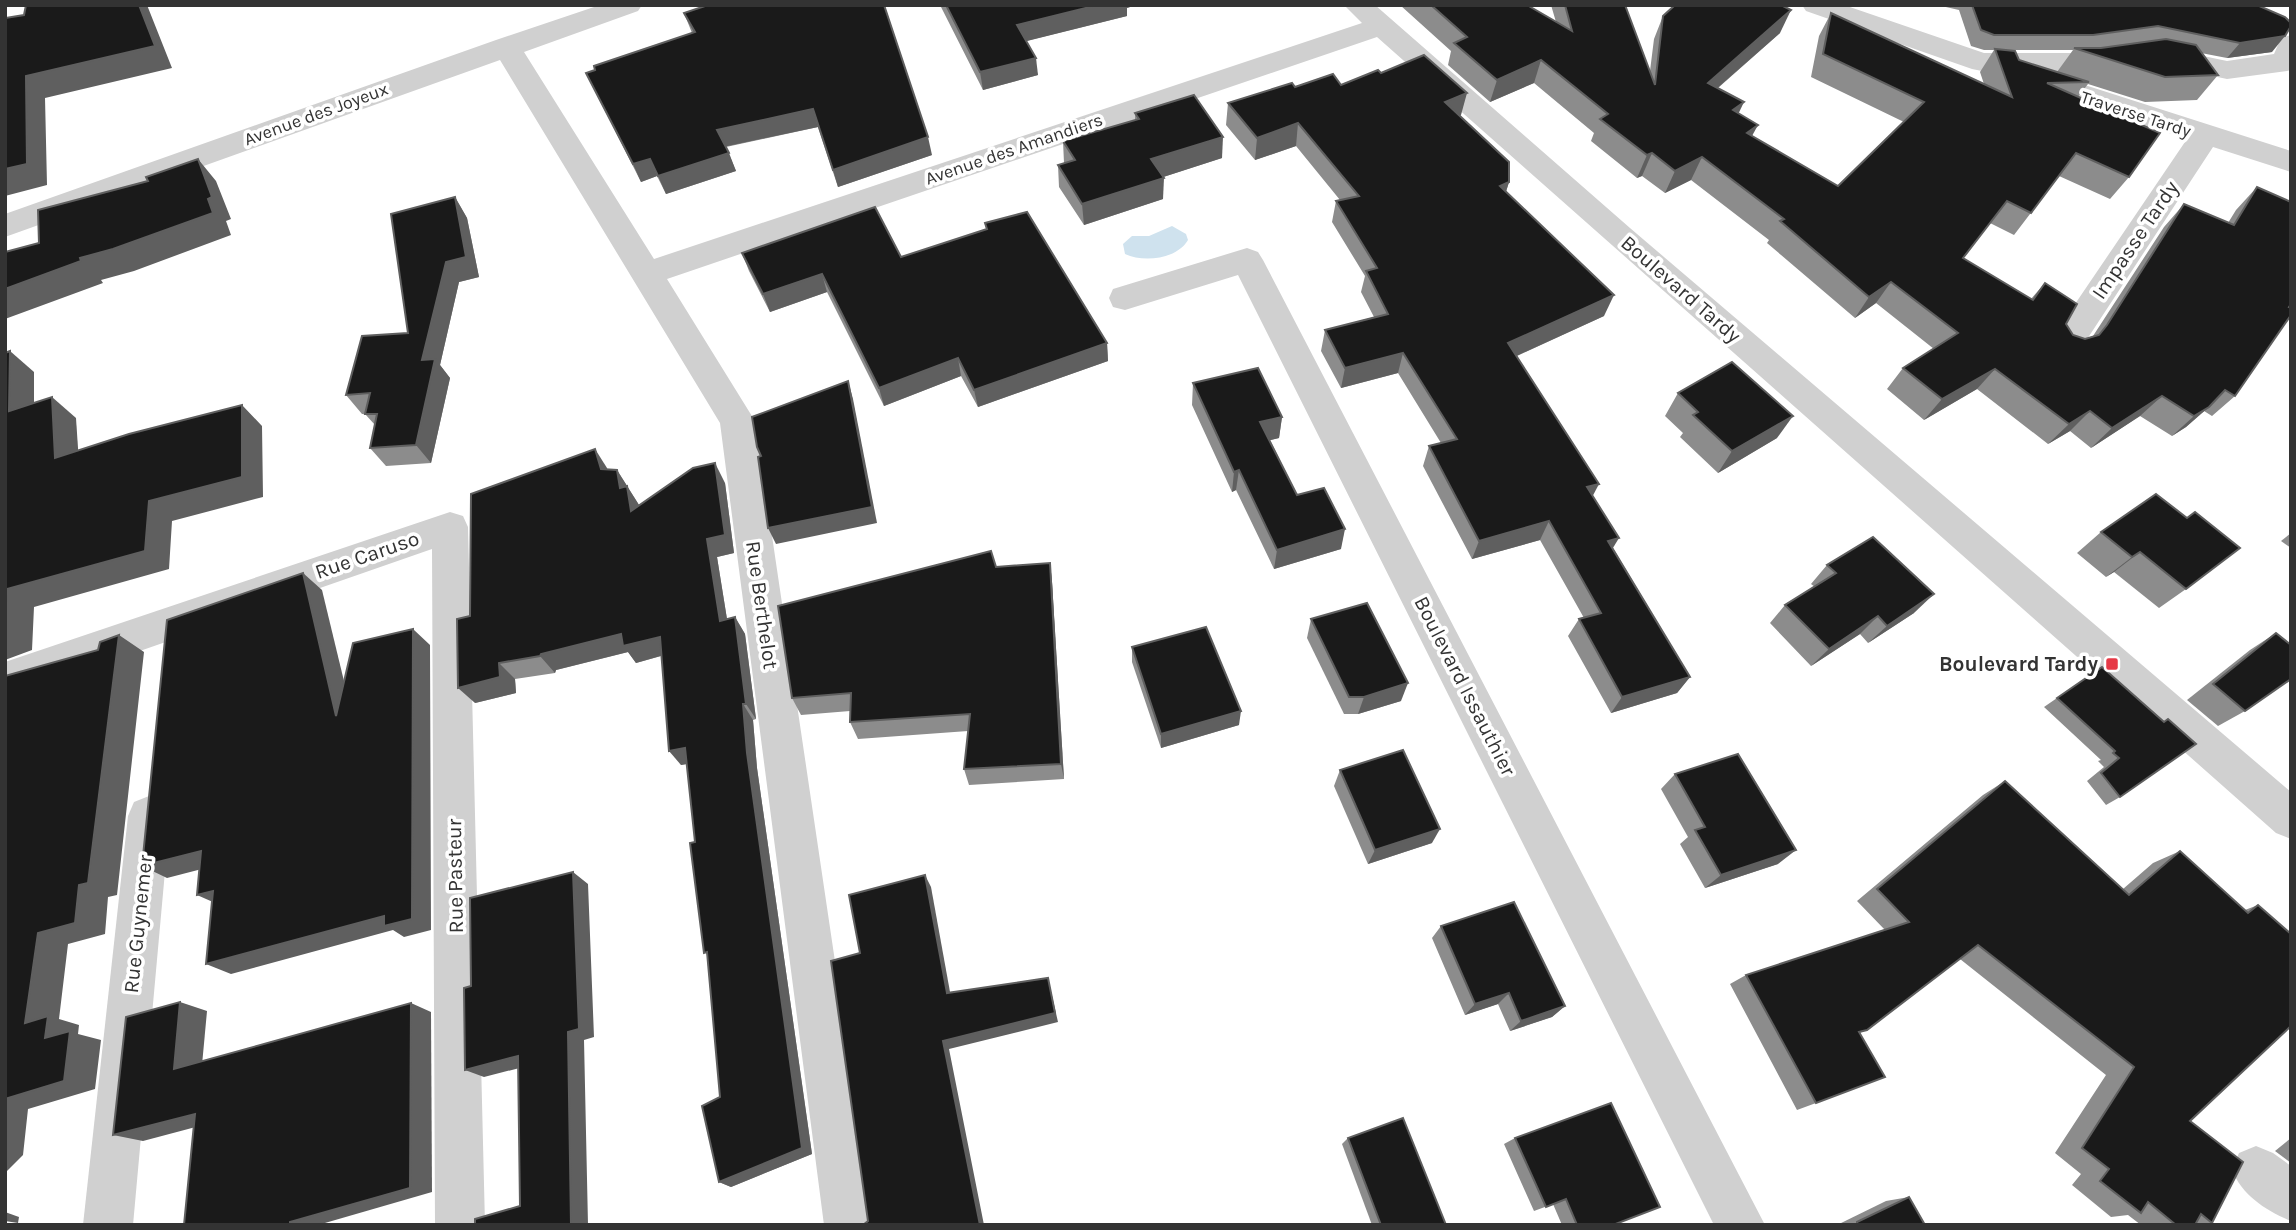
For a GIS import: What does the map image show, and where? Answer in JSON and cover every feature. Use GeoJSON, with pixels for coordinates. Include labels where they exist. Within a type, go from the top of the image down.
{"type":"FeatureCollection","features":[{"type":"Feature","properties":{"kind":"street","name":"Avenue des Joyeux"},"geometry":{"type":"LineString","coordinates":[[5,226],[506,46],[628,5]]}},
{"type":"Feature","properties":{"kind":"street","name":"Traverse Tardy"},"geometry":{"type":"LineString","coordinates":[[1816,5],[2205,136],[2291,162]]}},
{"type":"Feature","properties":{"kind":"street","name":"Avenue des Amandiers"},"geometry":{"type":"LineString","coordinates":[[646,274],[1370,16]]}},
{"type":"Feature","properties":{"kind":"street","name":"Boulevard Tardy"},"geometry":{"type":"LineString","coordinates":[[1370,16],[1619,236],[2291,819]]}},
{"type":"Feature","properties":{"kind":"street"},"geometry":{"type":"LineString","coordinates":[[1982,62],[2082,62],[2146,53],[2227,70],[2287,62],[2291,44]]}},
{"type":"Feature","properties":{"kind":"street","name":"Rue Berthelot"},"geometry":{"type":"LineString","coordinates":[[506,46],[737,421],[849,1225]]}},
{"type":"Feature","properties":{"kind":"street","name":"Impasse Tardy"},"geometry":{"type":"LineString","coordinates":[[2066,344],[2205,136]]}},
{"type":"Feature","properties":{"kind":"street","name":"Boulevard Issauthier"},"geometry":{"type":"LineString","coordinates":[[1125,298],[1247,260],[1740,1225]]}},
{"type":"Feature","properties":{"kind":"street","name":"Rue Caruso"},"geometry":{"type":"LineString","coordinates":[[5,680],[167,643],[450,527]]}},
{"type":"Feature","properties":{"kind":"street","name":"Rue Pasteur"},"geometry":{"type":"LineString","coordinates":[[450,527],[460,1225]]}},
{"type":"Feature","properties":{"kind":"street","name":"Rue Guynemer"},"geometry":{"type":"LineString","coordinates":[[108,1225],[153,773]]}},
{"type":"Feature","properties":{"kind":"water"},"geometry":{"type":"Polygon","coordinates":[[[1172,226],[1186,234],[1188,240],[1176,251],[1150,259],[1125,254],[1123,244],[1132,236],[1149,236],[1172,226]]]}},
{"type":"Feature","properties":{"kind":"building"},"geometry":{"type":"Polygon","coordinates":[[[26,5],[139,5],[155,46],[26,76],[27,164],[5,169],[5,18],[24,15],[26,5]]]}},
{"type":"Feature","properties":{"kind":"building"},"geometry":{"type":"Polygon","coordinates":[[[708,5],[884,5],[928,137],[833,170],[813,109],[717,130],[729,153],[658,176],[650,159],[633,164],[586,73],[595,70],[594,66],[695,32],[684,13],[708,5]]]}},
{"type":"Feature","properties":{"kind":"building"},"geometry":{"type":"Polygon","coordinates":[[[946,5],[1098,5],[1017,25],[1036,58],[980,72],[946,5]]]}},
{"type":"Feature","properties":{"kind":"building"},"geometry":{"type":"Polygon","coordinates":[[[1431,5],[1527,5],[1572,31],[1565,5],[1625,5],[1655,85],[1663,16],[1675,5],[1781,5],[1791,10],[1708,83],[1744,102],[1733,110],[1758,125],[1747,133],[1838,186],[1924,102],[1823,54],[1831,13],[2012,97],[1995,49],[2015,51],[2019,60],[2089,82],[2047,83],[2160,133],[2129,177],[2076,153],[2031,213],[2007,201],[1963,258],[2033,300],[2045,283],[2068,298],[2077,304],[2066,324],[2073,335],[2085,339],[2099,335],[2107,325],[2184,204],[2234,225],[2257,187],[2291,202],[2291,315],[2235,396],[2225,390],[2209,407],[2194,416],[2162,396],[2112,428],[2090,411],[2069,424],[1995,369],[1942,399],[1903,368],[1958,333],[1891,282],[1869,297],[1780,221],[1784,219],[1702,157],[1675,171],[1652,153],[1647,155],[1600,119],[1608,114],[1541,60],[1497,80],[1454,43],[1467,37],[1431,5]]]}},
{"type":"Feature","properties":{"kind":"building"},"geometry":{"type":"Polygon","coordinates":[[[1972,5],[2257,5],[2285,17],[2291,26],[2285,36],[2240,43],[2158,26],[2093,35],[1994,35],[1981,30],[1972,5]]]}},
{"type":"Feature","properties":{"kind":"building"},"geometry":{"type":"Polygon","coordinates":[[[2166,39],[2196,45],[2218,75],[2165,77],[2074,48],[2101,48],[2166,39]]]}},
{"type":"Feature","properties":{"kind":"building"},"geometry":{"type":"Polygon","coordinates":[[[1424,55],[1467,93],[1445,102],[1509,162],[1509,182],[1500,186],[1614,295],[1508,343],[1599,484],[1587,487],[1619,538],[1608,541],[1690,677],[1622,697],[1579,619],[1601,613],[1549,521],[1479,541],[1429,446],[1457,439],[1403,353],[1345,368],[1325,330],[1388,314],[1366,271],[1377,268],[1336,201],[1359,196],[1298,123],[1257,138],[1228,103],[1292,83],[1295,87],[1333,74],[1341,85],[1378,70],[1381,73],[1424,55]]]}},
{"type":"Feature","properties":{"kind":"building"},"geometry":{"type":"Polygon","coordinates":[[[1194,95],[1223,137],[1151,159],[1164,178],[1082,204],[1058,165],[1075,160],[1063,141],[1139,119],[1135,113],[1194,95]]]}},
{"type":"Feature","properties":{"kind":"building"},"geometry":{"type":"Polygon","coordinates":[[[198,159],[212,197],[208,199],[213,213],[80,258],[81,261],[5,289],[5,252],[39,243],[38,210],[148,181],[146,177],[198,159]]]}},
{"type":"Feature","properties":{"kind":"building"},"geometry":{"type":"Polygon","coordinates":[[[455,197],[466,257],[446,262],[422,360],[435,359],[416,445],[370,448],[377,414],[365,414],[370,393],[346,395],[362,336],[408,333],[391,214],[455,197]]]}},
{"type":"Feature","properties":{"kind":"building"},"geometry":{"type":"Polygon","coordinates":[[[875,207],[901,257],[987,229],[985,223],[1027,212],[1107,343],[974,390],[958,358],[879,388],[822,274],[763,294],[742,253],[875,207]]]}},
{"type":"Feature","properties":{"kind":"building"},"geometry":{"type":"Polygon","coordinates":[[[10,351],[9,411],[52,397],[55,458],[129,434],[242,405],[242,477],[149,501],[145,551],[7,589],[5,616],[5,353],[10,351]]]}},
{"type":"Feature","properties":{"kind":"building"},"geometry":{"type":"Polygon","coordinates":[[[1732,362],[1793,416],[1732,451],[1693,415],[1698,412],[1678,393],[1732,362]]]}},
{"type":"Feature","properties":{"kind":"building"},"geometry":{"type":"Polygon","coordinates":[[[1258,368],[1282,417],[1260,422],[1297,495],[1324,488],[1345,529],[1277,550],[1239,470],[1234,472],[1193,383],[1258,368]]]}},
{"type":"Feature","properties":{"kind":"building"},"geometry":{"type":"Polygon","coordinates":[[[848,381],[872,507],[768,528],[758,457],[761,456],[752,417],[848,381]]]}},
{"type":"Feature","properties":{"kind":"building"},"geometry":{"type":"Polygon","coordinates":[[[595,449],[601,469],[617,470],[620,488],[627,486],[631,511],[693,468],[715,463],[725,535],[707,539],[720,621],[735,617],[746,704],[743,704],[747,753],[802,1148],[719,1182],[702,1106],[720,1097],[707,952],[704,953],[690,843],[695,842],[685,748],[669,751],[660,637],[623,646],[621,634],[540,656],[499,663],[500,677],[458,688],[457,619],[470,616],[471,494],[595,449]]]}},
{"type":"Feature","properties":{"kind":"building"},"geometry":{"type":"Polygon","coordinates":[[[2156,494],[2187,518],[2195,512],[2240,548],[2186,589],[2140,552],[2132,557],[2101,532],[2156,494]]]}},
{"type":"Feature","properties":{"kind":"building"},"geometry":{"type":"Polygon","coordinates":[[[1873,537],[1934,594],[1887,626],[1878,616],[1829,649],[1785,605],[1836,573],[1827,565],[1873,537]]]}},
{"type":"Feature","properties":{"kind":"building"},"geometry":{"type":"Polygon","coordinates":[[[991,551],[996,567],[1050,563],[1061,764],[964,769],[970,714],[850,722],[851,693],[792,698],[778,606],[991,551]]]}},
{"type":"Feature","properties":{"kind":"building"},"geometry":{"type":"Polygon","coordinates":[[[303,573],[336,716],[353,643],[413,629],[412,919],[384,926],[384,916],[206,964],[213,891],[197,895],[201,851],[142,866],[167,620],[303,573]]]}},
{"type":"Feature","properties":{"kind":"building"},"geometry":{"type":"Polygon","coordinates":[[[1367,603],[1408,683],[1364,697],[1349,697],[1311,619],[1367,603]]]}},
{"type":"Feature","properties":{"kind":"building"},"geometry":{"type":"Polygon","coordinates":[[[1206,627],[1241,711],[1161,734],[1132,647],[1206,627]]]}},
{"type":"Feature","properties":{"kind":"building"},"geometry":{"type":"Polygon","coordinates":[[[2276,633],[2291,645],[2291,679],[2245,711],[2213,684],[2276,633]]]}},
{"type":"Feature","properties":{"kind":"building"},"geometry":{"type":"Polygon","coordinates":[[[119,635],[88,883],[79,885],[75,923],[38,933],[25,1023],[48,1016],[45,1038],[70,1031],[64,1081],[5,1099],[5,676],[98,650],[100,642],[119,635]]]}},
{"type":"Feature","properties":{"kind":"building"},"geometry":{"type":"Polygon","coordinates":[[[2102,667],[2164,722],[2168,719],[2196,744],[2120,797],[2101,773],[2119,758],[2113,753],[2115,751],[2057,698],[2102,667]]]}},
{"type":"Feature","properties":{"kind":"building"},"geometry":{"type":"Polygon","coordinates":[[[1403,750],[1440,829],[1375,850],[1340,770],[1403,750]]]}},
{"type":"Feature","properties":{"kind":"building"},"geometry":{"type":"Polygon","coordinates":[[[1738,754],[1796,850],[1721,875],[1695,830],[1705,827],[1675,774],[1738,754]]]}},
{"type":"Feature","properties":{"kind":"building"},"geometry":{"type":"Polygon","coordinates":[[[2005,781],[2129,895],[2180,851],[2248,913],[2258,905],[2291,934],[2291,1026],[2190,1121],[2243,1162],[2212,1223],[2201,1214],[2195,1225],[2176,1225],[2148,1202],[2141,1213],[2100,1181],[2109,1169],[2082,1148],[2134,1067],[1978,945],[1867,1030],[1859,1032],[1885,1077],[1816,1103],[1746,975],[1909,922],[1877,889],[2005,781]]]}},
{"type":"Feature","properties":{"kind":"building"},"geometry":{"type":"Polygon","coordinates":[[[573,872],[579,1029],[568,1032],[571,1225],[475,1225],[475,1219],[520,1206],[518,1056],[465,1070],[464,988],[471,986],[470,898],[573,872]]]}},
{"type":"Feature","properties":{"kind":"building"},"geometry":{"type":"Polygon","coordinates":[[[925,875],[947,993],[1048,978],[1055,1013],[943,1041],[980,1225],[863,1225],[868,1221],[831,961],[860,953],[849,895],[925,875]]]}},
{"type":"Feature","properties":{"kind":"building"},"geometry":{"type":"Polygon","coordinates":[[[1514,902],[1565,1006],[1521,1021],[1509,993],[1475,1004],[1441,926],[1514,902]]]}},
{"type":"Feature","properties":{"kind":"building"},"geometry":{"type":"Polygon","coordinates":[[[180,1002],[174,1069],[411,1003],[410,1188],[290,1222],[290,1225],[184,1225],[195,1114],[113,1135],[126,1017],[180,1002]]]}},
{"type":"Feature","properties":{"kind":"building"},"geometry":{"type":"Polygon","coordinates":[[[1611,1103],[1660,1207],[1613,1225],[1577,1225],[1566,1199],[1546,1207],[1515,1138],[1611,1103]]]}},
{"type":"Feature","properties":{"kind":"building"},"geometry":{"type":"Polygon","coordinates":[[[1403,1118],[1446,1225],[1381,1225],[1348,1138],[1403,1118]]]}},
{"type":"Feature","properties":{"kind":"building"},"geometry":{"type":"Polygon","coordinates":[[[1909,1197],[1925,1225],[1857,1225],[1857,1222],[1909,1197]]]}},
{"type":"Feature","properties":{"kind":"place","name":"Boulevard Tardy"},"geometry":{"type":"Point","coordinates":[2112,664]}}]}
